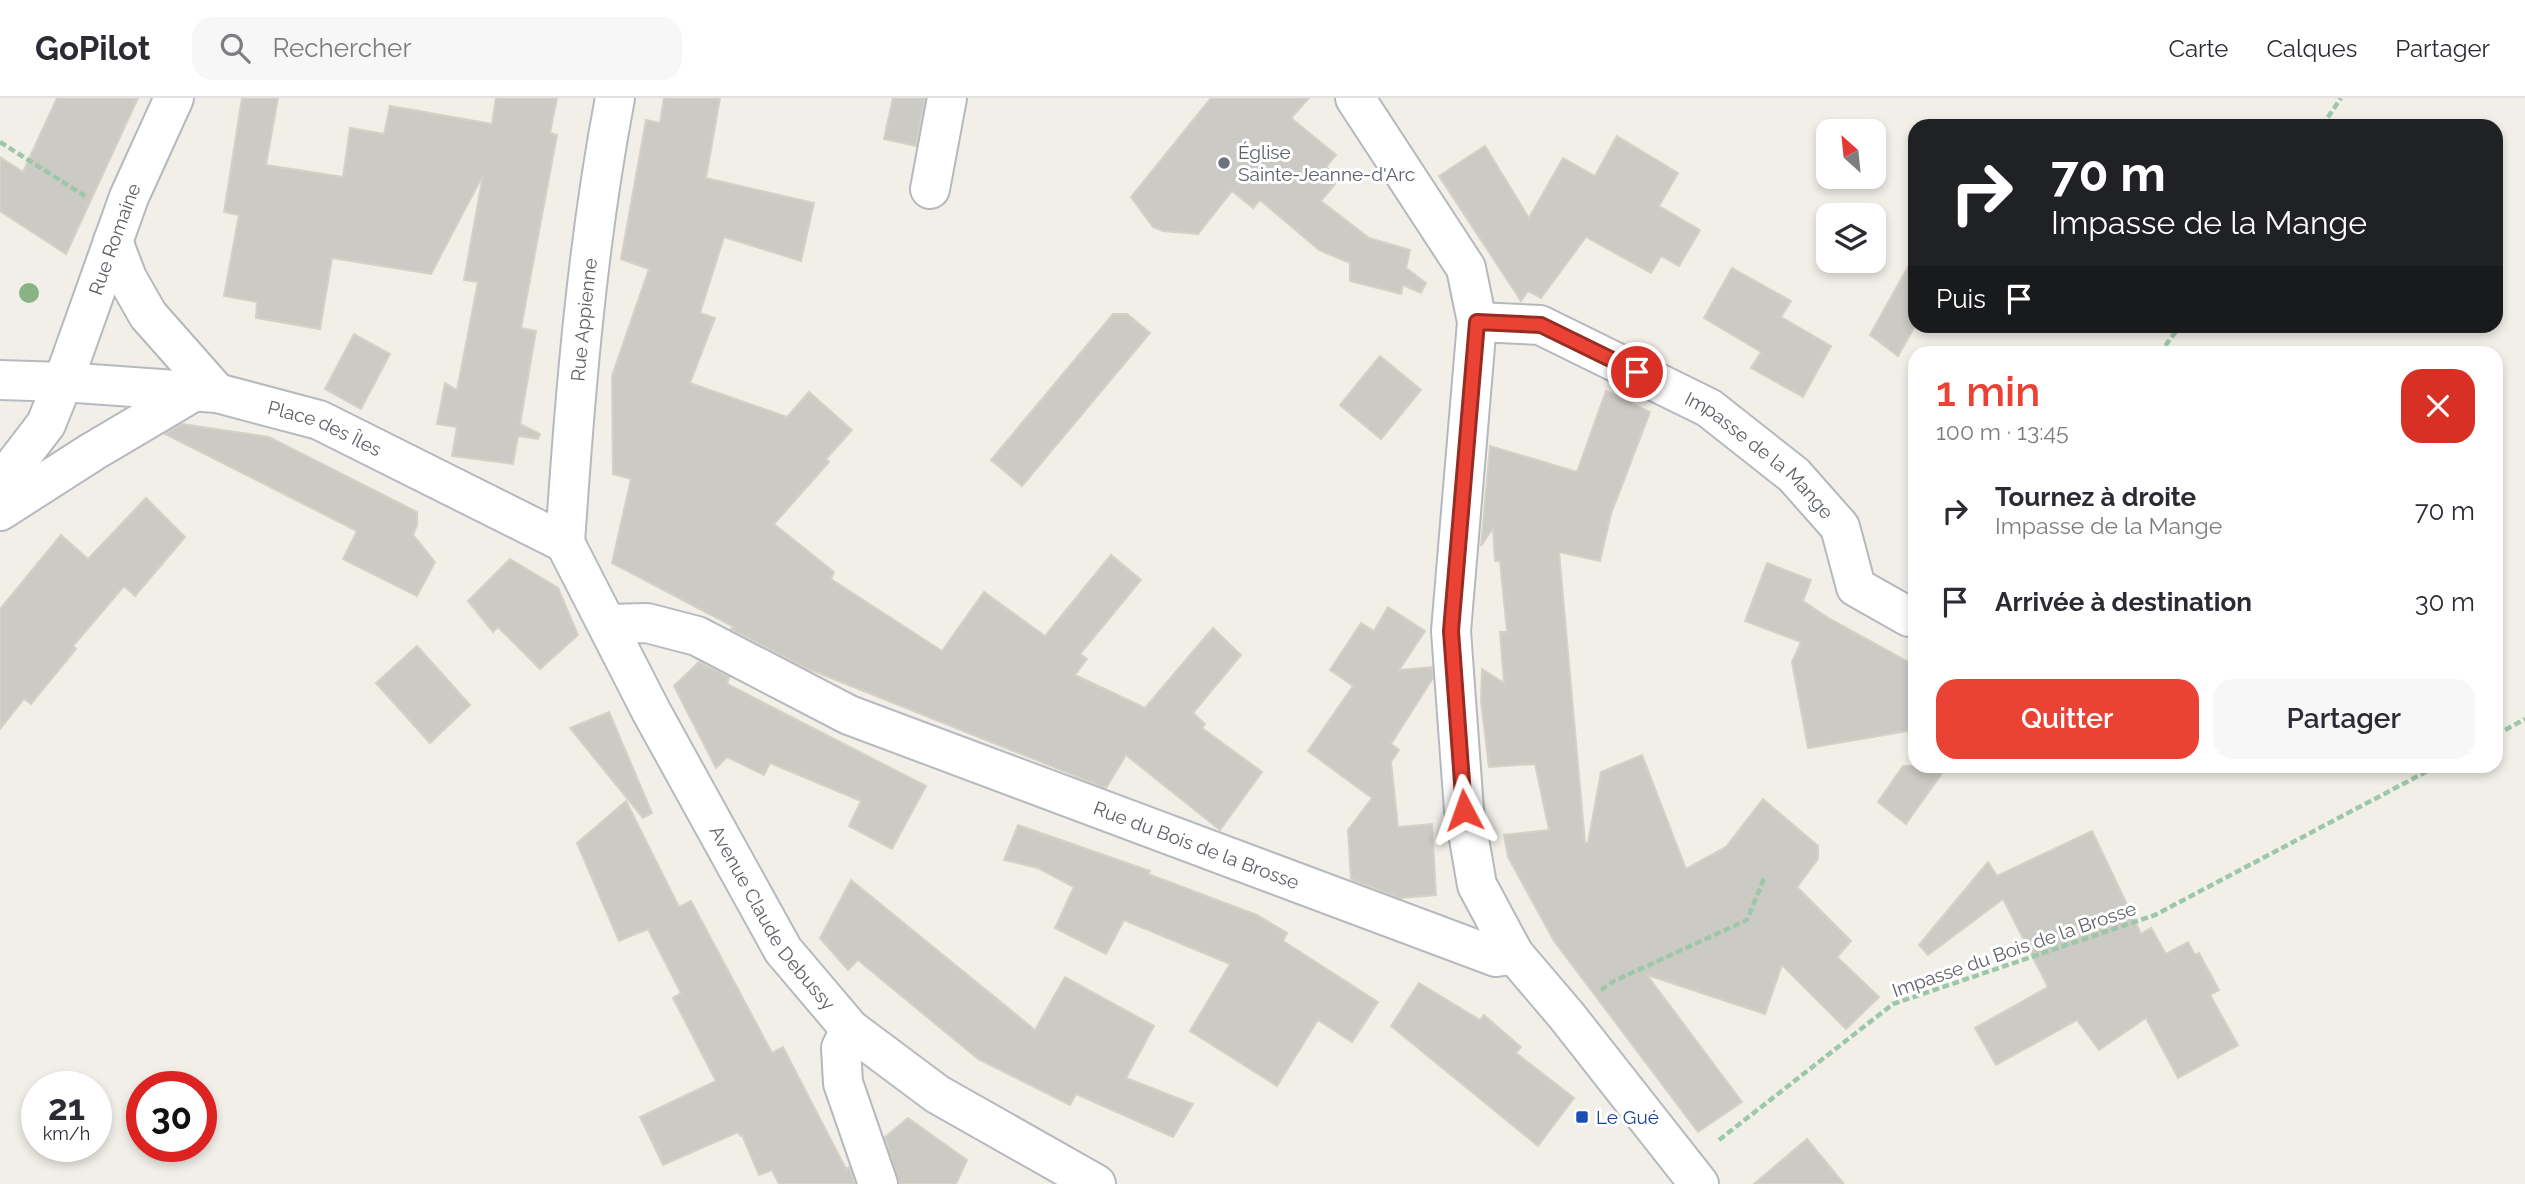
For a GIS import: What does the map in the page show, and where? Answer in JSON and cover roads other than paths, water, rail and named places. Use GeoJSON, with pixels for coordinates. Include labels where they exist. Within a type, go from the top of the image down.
{"type":"FeatureCollection","features":[{"type":"Feature","properties":{"kind":"street","name":"Rue Romaine"},"geometry":{"type":"LineString","coordinates":[[0,484],[46,424],[117,230],[174,98]]}},
{"type":"Feature","properties":{"kind":"street","name":"Rue Appienne"},"geometry":{"type":"LineString","coordinates":[[565,543],[578,355],[601,172],[615,98]]}},
{"type":"Feature","properties":{"kind":"street"},"geometry":{"type":"LineString","coordinates":[[930,189],[947,98]]}},
{"type":"Feature","properties":{"kind":"street"},"geometry":{"type":"LineString","coordinates":[[1355,98],[1466,268],[1477,322],[1451,631],[1464,810],[1477,885],[1514,954],[1566,1015],[1692,1175]]}},
{"type":"Feature","properties":{"kind":"street"},"geometry":{"type":"LineString","coordinates":[[0,512],[108,442],[206,392],[148,315],[127,278],[117,230]]}},
{"type":"Feature","properties":{"kind":"street","name":"Impasse de la Mange"},"geometry":{"type":"LineString","coordinates":[[1477,322],[1541,325],[1709,408],[1794,475],[1840,527],[1856,587],[1908,616]]}},
{"type":"Feature","properties":{"kind":"street","name":"Place des Îles"},"geometry":{"type":"LineString","coordinates":[[0,380],[206,392],[319,420],[565,543]]}},
{"type":"Feature","properties":{"kind":"street","name":"Avenue Claude Debussy"},"geometry":{"type":"LineString","coordinates":[[565,543],[651,711],[783,950],[850,1029],[937,1094],[1096,1184]]}},
{"type":"Feature","properties":{"kind":"street","name":"Rue du Bois de la Brosse"},"geometry":{"type":"LineString","coordinates":[[607,624],[647,623],[697,636],[849,715],[1496,957],[1514,954]]}},
{"type":"Feature","properties":{"kind":"street"},"geometry":{"type":"LineString","coordinates":[[850,1029],[841,1048],[843,1083],[878,1184]]}},
{"type":"Feature","properties":{"kind":"place","name":"Église Sainte-Jeanne-d'Arc"},"geometry":{"type":"Point","coordinates":[1224,163]}},
{"type":"Feature","properties":{"kind":"place","name":"Le Gué"},"geometry":{"type":"Point","coordinates":[1582,1117]}}]}
